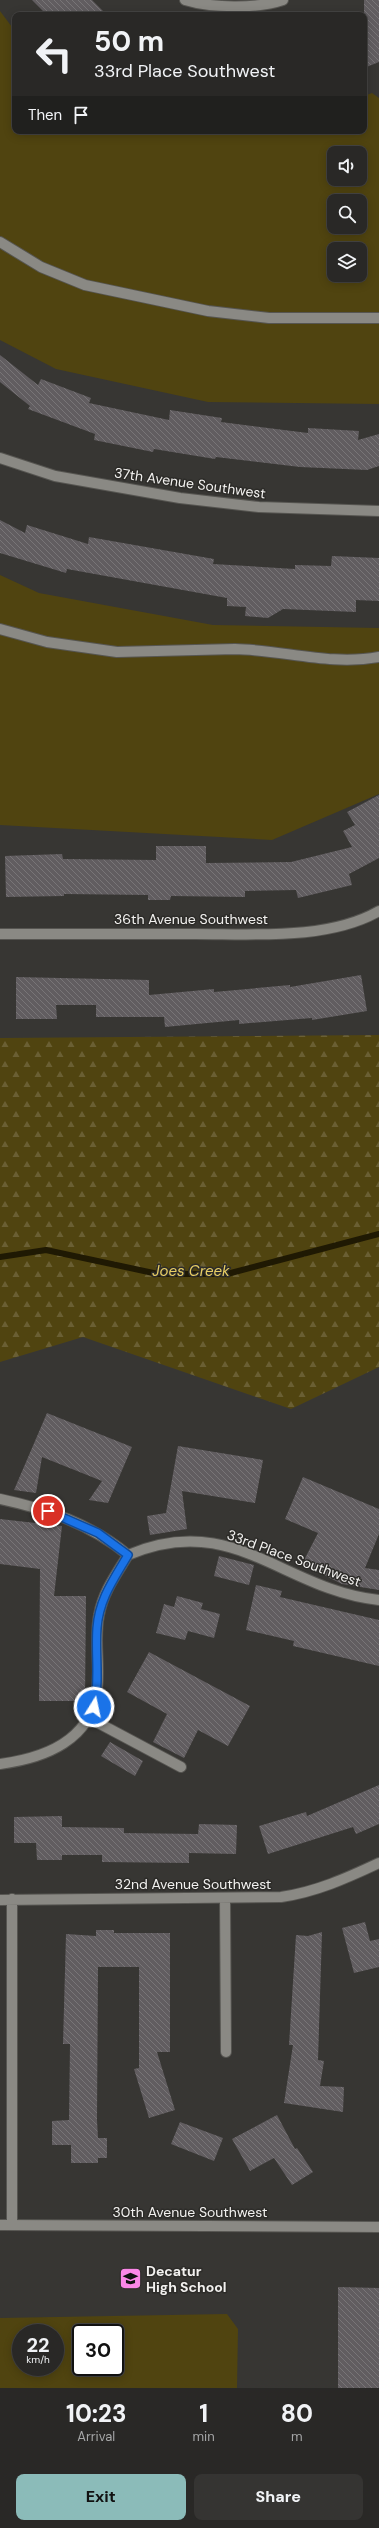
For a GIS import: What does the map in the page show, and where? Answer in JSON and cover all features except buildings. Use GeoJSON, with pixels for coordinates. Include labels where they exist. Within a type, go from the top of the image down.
{"type":"FeatureCollection","features":[{"type":"Feature","properties":{"kind":"street"},"geometry":{"type":"LineString","coordinates":[[187,1],[237,7],[274,3],[283,0]]}},
{"type":"Feature","properties":{"kind":"street"},"geometry":{"type":"LineString","coordinates":[[0,242],[41,267],[85,285],[208,310],[268,318],[379,318]]}},
{"type":"Feature","properties":{"kind":"street","name":"37th Avenue Southwest"},"geometry":{"type":"LineString","coordinates":[[0,458],[55,476],[180,498],[259,507],[379,511]]}},
{"type":"Feature","properties":{"kind":"street"},"geometry":{"type":"LineString","coordinates":[[0,629],[47,642],[117,652],[235,649],[255,650],[328,660],[379,657]]}},
{"type":"Feature","properties":{"kind":"street","name":"36th Avenue Southwest"},"geometry":{"type":"LineString","coordinates":[[0,934],[282,933],[334,928],[379,911]]}},
{"type":"Feature","properties":{"kind":"street"},"geometry":{"type":"LineString","coordinates":[[0,1499],[48,1511],[72,1520],[98,1533],[128,1555],[110,1581],[99,1614],[98,1688],[89,1718],[79,1732],[61,1746],[32,1758],[0,1764]]}},
{"type":"Feature","properties":{"kind":"street","name":"33rd Place Southwest"},"geometry":{"type":"LineString","coordinates":[[128,1555],[171,1541],[216,1544],[250,1554],[340,1593],[379,1600]]}},
{"type":"Feature","properties":{"kind":"street"},"geometry":{"type":"LineString","coordinates":[[89,1718],[181,1767]]}},
{"type":"Feature","properties":{"kind":"street","name":"32nd Avenue Southwest"},"geometry":{"type":"LineString","coordinates":[[0,1900],[281,1898],[304,1894],[328,1886],[379,1863]]}},
{"type":"Feature","properties":{"kind":"street"},"geometry":{"type":"LineString","coordinates":[[225,1898],[226,2052]]}},
{"type":"Feature","properties":{"kind":"street"},"geometry":{"type":"LineString","coordinates":[[12,1900],[12,2225]]}},
{"type":"Feature","properties":{"kind":"street","name":"30th Avenue Southwest"},"geometry":{"type":"LineString","coordinates":[[0,2225],[379,2227]]}},
{"type":"Feature","properties":{"kind":"green space"},"geometry":{"type":"Polygon","coordinates":[[[0,11],[12,27],[12,134],[367,134],[367,95],[372,93],[379,98],[379,404],[208,402],[56,369],[0,340],[0,11]]]}},
{"type":"Feature","properties":{"kind":"green space"},"geometry":{"type":"Polygon","coordinates":[[[0,575],[39,593],[213,625],[379,628],[379,794],[272,840],[0,825],[0,575]]]}},
{"type":"Feature","properties":{"kind":"green space"},"geometry":{"type":"Polygon","coordinates":[[[379,1035],[379,1367],[291,1409],[83,1337],[0,1362],[0,1038],[379,1035]]]}},
{"type":"Feature","properties":{"kind":"green space"},"geometry":{"type":"Polygon","coordinates":[[[227,2314],[238,2329],[237,2388],[0,2388],[0,2318],[227,2314]]]}},
{"type":"Feature","properties":{"kind":"waterway","name":"Joes Creek"},"geometry":{"type":"LineString","coordinates":[[0,1257],[46,1250],[158,1274],[227,1274],[379,1234]]}},
{"type":"Feature","properties":{"kind":"place","name":"Decatur High School"},"geometry":{"type":"Point","coordinates":[130,2279]}},
{"type":"Feature","properties":{"kind":"route"},"geometry":{"type":"LineString","coordinates":[[48,1511],[72,1520],[98,1533],[116,1544],[128,1555],[110,1581],[99,1614],[97,1628],[98,1688],[94,1707]]}}]}
